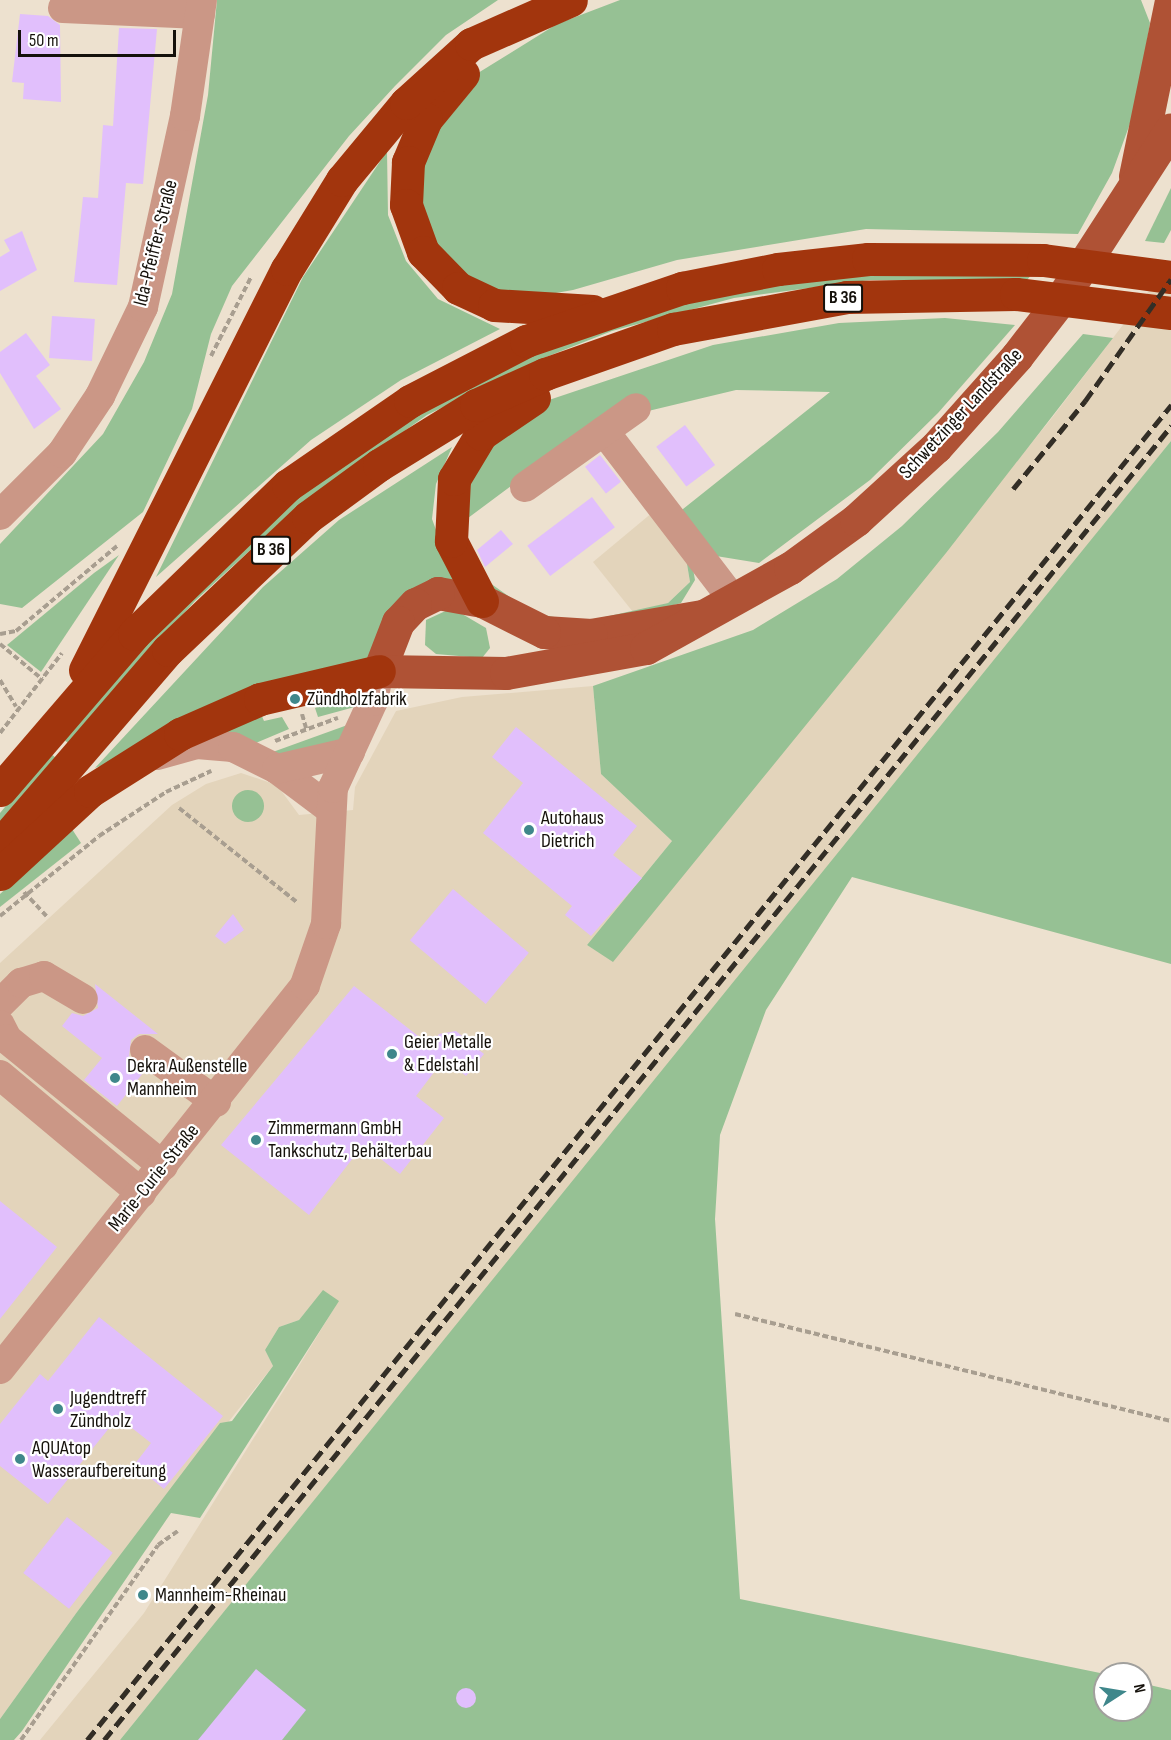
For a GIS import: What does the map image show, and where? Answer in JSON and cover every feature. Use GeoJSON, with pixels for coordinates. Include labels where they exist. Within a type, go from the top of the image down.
{"type":"FeatureCollection","features":[{"type":"Feature","properties":{"kind":"highway"},"geometry":{"type":"LineString","coordinates":[[50,730],[319,214],[371,142],[439,69],[471,44],[513,28],[571,0]]}},
{"type":"Feature","properties":{"kind":"highway"},"geometry":{"type":"LineString","coordinates":[[513,28],[456,80],[416,137],[405,183],[412,230],[438,272],[476,299],[518,309],[601,312]]}},
{"type":"Feature","properties":{"kind":"highway","name":"B 36"},"geometry":{"type":"LineString","coordinates":[[0,790],[50,730],[181,585],[288,485],[410,401],[526,340],[601,312],[778,269],[946,256],[1043,260],[1171,277]]}},
{"type":"Feature","properties":{"kind":"highway","name":"B 36"},"geometry":{"type":"LineString","coordinates":[[0,845],[168,650],[308,517],[379,465],[476,405],[613,347],[793,304],[901,293],[1016,294],[1171,314]]}},
{"type":"Feature","properties":{"kind":"highway"},"geometry":{"type":"LineString","coordinates":[[482,601],[452,541],[453,490],[467,452],[498,419],[613,347]]}},
{"type":"Feature","properties":{"kind":"highway"},"geometry":{"type":"LineString","coordinates":[[12,883],[98,785],[134,762],[221,714],[260,699],[397,679]]}},
{"type":"Feature","properties":{"kind":"main road"},"geometry":{"type":"LineString","coordinates":[[1150,0],[1166,37]]}},
{"type":"Feature","properties":{"kind":"main road","name":"Schwetzinger Landstraße"},"geometry":{"type":"LineString","coordinates":[[1135,178],[1166,37],[1171,0]]}},
{"type":"Feature","properties":{"kind":"main road","name":"Schwetzinger Landstraße"},"geometry":{"type":"LineString","coordinates":[[397,679],[531,670],[646,648],[702,616],[734,601],[856,519],[936,447],[1061,299],[1135,178],[1171,129]]}},
{"type":"Feature","properties":{"kind":"main road"},"geometry":{"type":"LineString","coordinates":[[397,679],[392,632],[406,612],[438,593],[482,601]]}},
{"type":"Feature","properties":{"kind":"main road","name":"Schwetzinger Landstraße"},"geometry":{"type":"LineString","coordinates":[[482,601],[509,618],[544,632],[591,636],[702,616]]}},
{"type":"Feature","properties":{"kind":"main road"},"geometry":{"type":"LineString","coordinates":[[397,679],[412,646],[406,612]]}},
{"type":"Feature","properties":{"kind":"main road"},"geometry":{"type":"LineString","coordinates":[[478,674],[503,653],[509,618]]}},
{"type":"Feature","properties":{"kind":"street"},"geometry":{"type":"LineString","coordinates":[[63,8],[201,7]]}},
{"type":"Feature","properties":{"kind":"street","name":"Ida-Pfeiffer-Straße"},"geometry":{"type":"LineString","coordinates":[[0,515],[62,453],[100,396],[143,307],[186,116],[201,7]]}},
{"type":"Feature","properties":{"kind":"street"},"geometry":{"type":"LineString","coordinates":[[525,487],[636,408]]}},
{"type":"Feature","properties":{"kind":"street"},"geometry":{"type":"LineString","coordinates":[[604,431],[734,601]]}},
{"type":"Feature","properties":{"kind":"street","name":"Marie-Curie-Straße"},"geometry":{"type":"LineString","coordinates":[[0,1369],[276,1028],[315,963],[326,924],[329,808],[350,752],[397,679]]}},
{"type":"Feature","properties":{"kind":"street"},"geometry":{"type":"LineString","coordinates":[[134,762],[215,743],[250,753],[278,769],[329,808]]}},
{"type":"Feature","properties":{"kind":"street"},"geometry":{"type":"LineString","coordinates":[[278,769],[350,752]]}},
{"type":"Feature","properties":{"kind":"street"},"geometry":{"type":"LineString","coordinates":[[0,1004],[21,983],[44,976],[83,999]]}},
{"type":"Feature","properties":{"kind":"street"},"geometry":{"type":"LineString","coordinates":[[0,1025],[8,1039],[163,1166]]}},
{"type":"Feature","properties":{"kind":"street"},"geometry":{"type":"LineString","coordinates":[[145,1050],[216,1102]]}},
{"type":"Feature","properties":{"kind":"street"},"geometry":{"type":"LineString","coordinates":[[0,1075],[141,1193]]}},
{"type":"Feature","properties":{"kind":"path"},"geometry":{"type":"LineString","coordinates":[[0,634],[16,631],[126,541]]}},
{"type":"Feature","properties":{"kind":"path"},"geometry":{"type":"LineString","coordinates":[[0,644],[42,680],[0,733]]}},
{"type":"Feature","properties":{"kind":"path"},"geometry":{"type":"LineString","coordinates":[[0,680],[16,707]]}},
{"type":"Feature","properties":{"kind":"path"},"geometry":{"type":"LineString","coordinates":[[0,915],[12,883],[89,844],[166,792]]}},
{"type":"Feature","properties":{"kind":"path"},"geometry":{"type":"LineString","coordinates":[[179,808],[298,903]]}},
{"type":"Feature","properties":{"kind":"path"},"geometry":{"type":"LineString","coordinates":[[85,839],[89,844]]}},
{"type":"Feature","properties":{"kind":"path"},"geometry":{"type":"LineString","coordinates":[[12,883],[46,916]]}},
{"type":"Feature","properties":{"kind":"path"},"geometry":{"type":"LineString","coordinates":[[735,1314],[1171,1421]]}},
{"type":"Feature","properties":{"kind":"path"},"geometry":{"type":"LineString","coordinates":[[21,1740],[158,1545],[178,1531]]}},
{"type":"Feature","properties":{"kind":"shaded area"},"geometry":{"type":"Polygon","coordinates":[[[1171,262],[1171,441],[920,754],[120,1740],[40,1740],[144,1613],[338,1302],[323,1291],[299,1320],[279,1327],[265,1350],[273,1366],[77,1612],[0,1719],[0,963],[172,805],[206,784],[241,773],[277,785],[299,815],[353,810],[355,787],[396,711],[462,697],[593,686],[601,774],[672,841],[587,945],[613,961],[1051,419],[1171,262]]]}},
{"type":"Feature","properties":{"kind":"shaded area"},"geometry":{"type":"Polygon","coordinates":[[[653,512],[686,558],[690,582],[668,603],[633,612],[593,562],[653,512]]]}},
{"type":"Feature","properties":{"kind":"green space"},"geometry":{"type":"Polygon","coordinates":[[[217,0],[498,0],[446,35],[395,86],[349,136],[232,286],[211,334],[192,409],[143,512],[22,608],[0,604],[0,544],[103,434],[144,362],[172,294],[208,95],[217,0]]]}},
{"type":"Feature","properties":{"kind":"green space"},"geometry":{"type":"Polygon","coordinates":[[[620,0],[1141,0],[1150,23],[1136,107],[1112,173],[1078,234],[866,229],[677,260],[573,290],[527,298],[488,296],[430,249],[416,162],[478,73],[557,24],[620,0]]]}},
{"type":"Feature","properties":{"kind":"green space"},"geometry":{"type":"Polygon","coordinates":[[[387,151],[388,215],[406,261],[438,299],[500,329],[401,380],[311,440],[156,577],[303,277],[387,151]]]}},
{"type":"Feature","properties":{"kind":"green space"},"geometry":{"type":"Polygon","coordinates":[[[1171,188],[1171,230],[1164,243],[1145,241],[1171,188]]]}},
{"type":"Feature","properties":{"kind":"green space"},"geometry":{"type":"Polygon","coordinates":[[[848,273],[1032,274],[1027,280],[870,280],[734,298],[612,331],[541,359],[427,415],[297,507],[195,601],[68,743],[62,738],[133,655],[271,518],[380,436],[518,360],[682,302],[848,273]]]}},
{"type":"Feature","properties":{"kind":"green space"},"geometry":{"type":"Polygon","coordinates":[[[945,318],[1015,325],[938,413],[870,480],[759,563],[716,556],[678,513],[830,392],[736,390],[644,412],[629,398],[464,521],[470,552],[483,578],[532,613],[582,622],[668,603],[690,582],[686,558],[692,563],[695,580],[681,603],[604,625],[566,628],[515,613],[489,593],[468,563],[458,517],[469,468],[500,428],[537,404],[713,345],[839,323],[945,318]]]}},
{"type":"Feature","properties":{"kind":"green space"},"geometry":{"type":"Polygon","coordinates":[[[1083,334],[1113,338],[946,553],[613,962],[587,945],[672,841],[601,774],[593,686],[753,630],[837,579],[902,526],[998,432],[1083,334]]]}},
{"type":"Feature","properties":{"kind":"green space"},"geometry":{"type":"Polygon","coordinates":[[[1171,441],[1171,964],[852,877],[766,1010],[720,1135],[715,1219],[740,1599],[1093,1672],[1093,1722],[1153,1722],[1153,1686],[1171,1690],[1171,1740],[120,1740],[1171,441]]]}},
{"type":"Feature","properties":{"kind":"green space"},"geometry":{"type":"Polygon","coordinates":[[[452,447],[436,484],[432,519],[457,587],[374,664],[95,768],[263,587],[339,520],[452,447]]]}},
{"type":"Feature","properties":{"kind":"green space"},"geometry":{"type":"Polygon","coordinates":[[[119,555],[41,672],[7,645],[94,573],[119,555]]]}},
{"type":"Feature","properties":{"kind":"green space"},"geometry":{"type":"Polygon","coordinates":[[[452,608],[486,628],[490,648],[482,658],[436,654],[425,645],[426,620],[452,608]]]}},
{"type":"Feature","properties":{"kind":"green space"},"geometry":{"type":"Polygon","coordinates":[[[366,680],[362,705],[318,717],[315,708],[333,702],[331,693],[366,680]]]}},
{"type":"Feature","properties":{"kind":"green space"},"geometry":{"type":"Polygon","coordinates":[[[261,714],[264,721],[282,717],[289,729],[251,745],[208,729],[261,714]]]}},
{"type":"Feature","properties":{"kind":"green space"},"geometry":{"type":"Polygon","coordinates":[[[353,723],[344,741],[291,757],[270,753],[353,723]]]}},
{"type":"Feature","properties":{"kind":"green space"},"geometry":{"type":"Polygon","coordinates":[[[50,753],[56,758],[0,827],[0,813],[50,753]]]}},
{"type":"Feature","properties":{"kind":"green space"},"geometry":{"type":"Polygon","coordinates":[[[248,790],[259,795],[264,806],[259,817],[248,822],[237,817],[232,806],[237,795],[248,790]]]}},
{"type":"Feature","properties":{"kind":"green space"},"geometry":{"type":"Polygon","coordinates":[[[72,829],[81,843],[0,907],[0,894],[72,829]]]}},
{"type":"Feature","properties":{"kind":"green space"},"geometry":{"type":"Polygon","coordinates":[[[323,1290],[339,1301],[200,1518],[171,1513],[22,1731],[14,1740],[0,1740],[0,1719],[77,1612],[220,1423],[232,1421],[273,1366],[265,1350],[279,1327],[299,1320],[323,1290]]]}},
{"type":"Feature","properties":{"kind":"building"},"geometry":{"type":"Polygon","coordinates":[[[20,14],[48,16],[60,25],[61,102],[23,99],[24,83],[12,82],[20,14]]]}},
{"type":"Feature","properties":{"kind":"building"},"geometry":{"type":"Polygon","coordinates":[[[119,28],[157,29],[143,184],[126,183],[117,285],[74,282],[83,197],[98,198],[103,125],[113,126],[119,28]]]}},
{"type":"Feature","properties":{"kind":"building"},"geometry":{"type":"Polygon","coordinates":[[[22,231],[37,270],[0,291],[0,257],[10,251],[4,240],[22,231]]]}},
{"type":"Feature","properties":{"kind":"building"},"geometry":{"type":"Polygon","coordinates":[[[52,316],[95,319],[92,361],[49,358],[52,316]]]}},
{"type":"Feature","properties":{"kind":"building"},"geometry":{"type":"Polygon","coordinates":[[[26,333],[50,365],[36,376],[61,409],[34,429],[0,373],[0,352],[26,333]]]}},
{"type":"Feature","properties":{"kind":"building"},"geometry":{"type":"Polygon","coordinates":[[[685,425],[715,465],[686,487],[656,447],[685,425]]]}},
{"type":"Feature","properties":{"kind":"building"},"geometry":{"type":"Polygon","coordinates":[[[600,455],[621,482],[606,493],[585,467],[600,455]]]}},
{"type":"Feature","properties":{"kind":"building"},"geometry":{"type":"Polygon","coordinates":[[[592,497],[615,527],[550,576],[527,546],[592,497]]]}},
{"type":"Feature","properties":{"kind":"building"},"geometry":{"type":"Polygon","coordinates":[[[501,530],[513,544],[485,567],[477,550],[501,530]]]}},
{"type":"Feature","properties":{"kind":"building"},"geometry":{"type":"Polygon","coordinates":[[[516,727],[637,826],[613,855],[642,878],[591,936],[565,915],[572,906],[483,833],[523,783],[492,757],[516,727]]]}},
{"type":"Feature","properties":{"kind":"building"},"geometry":{"type":"Polygon","coordinates":[[[453,889],[529,953],[486,1004],[410,940],[453,889]]]}},
{"type":"Feature","properties":{"kind":"building"},"geometry":{"type":"Polygon","coordinates":[[[233,914],[244,930],[225,944],[215,936],[233,914]]]}},
{"type":"Feature","properties":{"kind":"building"},"geometry":{"type":"Polygon","coordinates":[[[95,984],[158,1034],[139,1034],[131,1040],[129,1056],[143,1073],[117,1106],[84,1080],[102,1058],[62,1026],[72,1013],[83,1016],[98,1008],[95,984]]]}},
{"type":"Feature","properties":{"kind":"building"},"geometry":{"type":"Polygon","coordinates":[[[354,986],[431,1046],[439,1034],[456,1031],[484,1054],[466,1076],[444,1059],[416,1096],[444,1118],[400,1174],[363,1145],[309,1215],[221,1145],[354,986]]]}},
{"type":"Feature","properties":{"kind":"building"},"geometry":{"type":"Polygon","coordinates":[[[0,1201],[57,1247],[0,1319],[0,1201]]]}},
{"type":"Feature","properties":{"kind":"building"},"geometry":{"type":"Polygon","coordinates":[[[99,1317],[223,1416],[164,1489],[134,1465],[151,1443],[118,1417],[48,1504],[0,1466],[0,1424],[40,1374],[48,1381],[99,1317]]]}},
{"type":"Feature","properties":{"kind":"building"},"geometry":{"type":"Polygon","coordinates":[[[67,1517],[113,1553],[69,1609],[23,1573],[67,1517]]]}},
{"type":"Feature","properties":{"kind":"building"},"geometry":{"type":"Polygon","coordinates":[[[256,1669],[306,1710],[282,1740],[198,1740],[256,1669]]]}},
{"type":"Feature","properties":{"kind":"building"},"geometry":{"type":"Polygon","coordinates":[[[466,1688],[473,1691],[476,1698],[473,1705],[466,1708],[459,1705],[456,1698],[459,1691],[466,1688]]]}},
{"type":"Feature","properties":{"kind":"railway"},"geometry":{"type":"LineString","coordinates":[[1013,489],[1085,401],[1171,279]]}},
{"type":"Feature","properties":{"kind":"railway"},"geometry":{"type":"LineString","coordinates":[[87,1740],[1171,405]]}},
{"type":"Feature","properties":{"kind":"railway"},"geometry":{"type":"LineString","coordinates":[[104,1740],[1171,426]]}},
{"type":"Feature","properties":{"kind":"place","name":"Zündholzfabrik"},"geometry":{"type":"Point","coordinates":[295,699]}},
{"type":"Feature","properties":{"kind":"place","name":"Autohaus Dietrich"},"geometry":{"type":"Point","coordinates":[529,830]}},
{"type":"Feature","properties":{"kind":"place","name":"Geier Metalle & Edelstahl"},"geometry":{"type":"Point","coordinates":[392,1054]}},
{"type":"Feature","properties":{"kind":"place","name":"Dekra Außenstelle Mannheim"},"geometry":{"type":"Point","coordinates":[115,1078]}},
{"type":"Feature","properties":{"kind":"place","name":"Zimmermann GmbH Tankschutz, Behälterbau"},"geometry":{"type":"Point","coordinates":[256,1140]}},
{"type":"Feature","properties":{"kind":"place","name":"Jugendtreff Zündholz"},"geometry":{"type":"Point","coordinates":[58,1409]}},
{"type":"Feature","properties":{"kind":"place","name":"AQUAtop Wasseraufbereitung"},"geometry":{"type":"Point","coordinates":[20,1459]}},
{"type":"Feature","properties":{"kind":"place","name":"Mannheim-Rheinau"},"geometry":{"type":"Point","coordinates":[143,1595]}}]}
